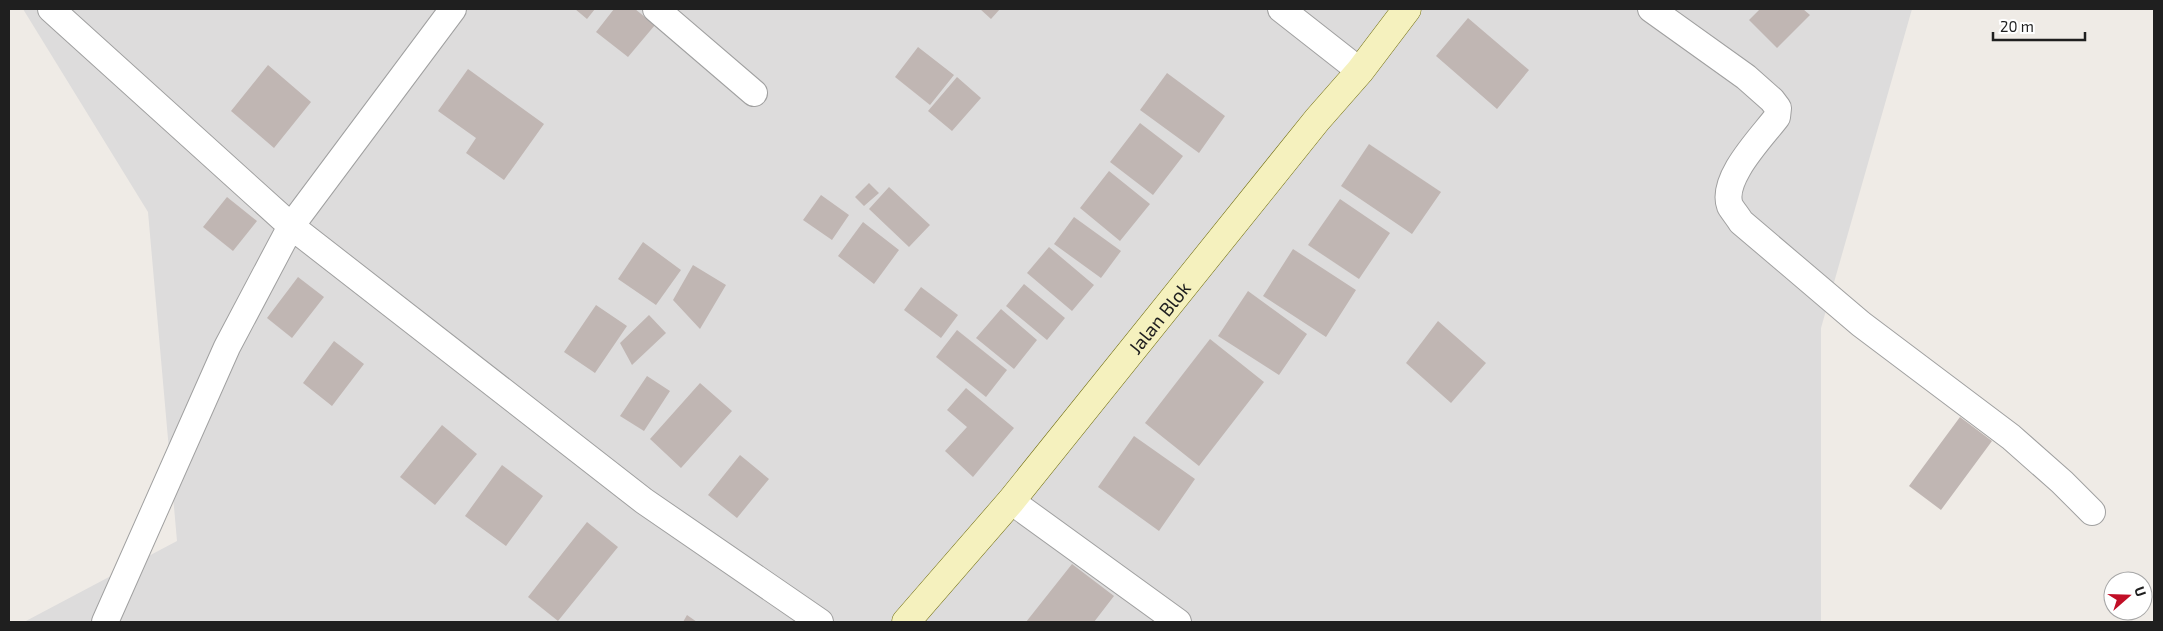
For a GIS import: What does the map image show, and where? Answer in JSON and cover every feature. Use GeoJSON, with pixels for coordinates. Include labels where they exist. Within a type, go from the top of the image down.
{"type":"FeatureCollection","features":[{"type":"Feature","properties":{"kind":"main road","name":"Jalan Blok"},"geometry":{"type":"LineString","coordinates":[[906,622],[1011,501],[1317,120],[1360,71],[1407,9]]}},
{"type":"Feature","properties":{"kind":"street"},"geometry":{"type":"LineString","coordinates":[[51,9],[291,226],[644,501],[820,622]]}},
{"type":"Feature","properties":{"kind":"street"},"geometry":{"type":"LineString","coordinates":[[106,622],[227,347],[291,226],[453,9]]}},
{"type":"Feature","properties":{"kind":"street"},"geometry":{"type":"LineString","coordinates":[[656,9],[754,94]]}},
{"type":"Feature","properties":{"kind":"street"},"geometry":{"type":"LineString","coordinates":[[1281,9],[1360,71]]}},
{"type":"Feature","properties":{"kind":"street"},"geometry":{"type":"LineString","coordinates":[[1651,9],[1746,77],[1772,100],[1778,108],[1778,117],[1732,177],[1729,191],[1730,205],[1741,222],[1862,324],[2011,437],[2062,482],[2092,512]]}},
{"type":"Feature","properties":{"kind":"street"},"geometry":{"type":"LineString","coordinates":[[1011,501],[1178,622]]}},
{"type":"Feature","properties":{"kind":"shaded area"},"geometry":{"type":"Polygon","coordinates":[[[23,9],[1912,9],[1821,328],[1821,622],[24,622],[177,541],[148,212],[23,9]]]}},
{"type":"Feature","properties":{"kind":"building"},"geometry":{"type":"Polygon","coordinates":[[[575,9],[595,9],[587,19],[575,9]]]}},
{"type":"Feature","properties":{"kind":"building"},"geometry":{"type":"Polygon","coordinates":[[[614,9],[635,9],[655,25],[628,57],[596,32],[614,9]]]}},
{"type":"Feature","properties":{"kind":"building"},"geometry":{"type":"Polygon","coordinates":[[[980,9],[1000,9],[991,19],[980,9]]]}},
{"type":"Feature","properties":{"kind":"building"},"geometry":{"type":"Polygon","coordinates":[[[1760,9],[1803,9],[1810,15],[1777,48],[1749,20],[1760,9]]]}},
{"type":"Feature","properties":{"kind":"building"},"geometry":{"type":"Polygon","coordinates":[[[1468,18],[1529,70],[1497,109],[1436,56],[1468,18]]]}},
{"type":"Feature","properties":{"kind":"building"},"geometry":{"type":"Polygon","coordinates":[[[918,47],[954,75],[930,105],[895,77],[918,47]]]}},
{"type":"Feature","properties":{"kind":"building"},"geometry":{"type":"Polygon","coordinates":[[[268,65],[311,102],[274,148],[231,111],[268,65]]]}},
{"type":"Feature","properties":{"kind":"building"},"geometry":{"type":"Polygon","coordinates":[[[468,69],[544,124],[504,180],[466,153],[476,138],[438,111],[468,69]]]}},
{"type":"Feature","properties":{"kind":"building"},"geometry":{"type":"Polygon","coordinates":[[[1167,73],[1225,116],[1199,153],[1140,110],[1167,73]]]}},
{"type":"Feature","properties":{"kind":"building"},"geometry":{"type":"Polygon","coordinates":[[[957,77],[981,98],[952,131],[928,111],[957,77]]]}},
{"type":"Feature","properties":{"kind":"building"},"geometry":{"type":"Polygon","coordinates":[[[1140,123],[1183,156],[1153,195],[1110,162],[1140,123]]]}},
{"type":"Feature","properties":{"kind":"building"},"geometry":{"type":"Polygon","coordinates":[[[1369,144],[1441,192],[1412,234],[1341,186],[1369,144]]]}},
{"type":"Feature","properties":{"kind":"building"},"geometry":{"type":"Polygon","coordinates":[[[1109,171],[1150,204],[1120,241],[1080,208],[1109,171]]]}},
{"type":"Feature","properties":{"kind":"building"},"geometry":{"type":"Polygon","coordinates":[[[869,183],[879,193],[864,206],[855,197],[869,183]]]}},
{"type":"Feature","properties":{"kind":"building"},"geometry":{"type":"Polygon","coordinates":[[[889,187],[930,225],[909,247],[869,209],[889,187]]]}},
{"type":"Feature","properties":{"kind":"building"},"geometry":{"type":"Polygon","coordinates":[[[821,195],[849,215],[832,240],[803,220],[821,195]]]}},
{"type":"Feature","properties":{"kind":"building"},"geometry":{"type":"Polygon","coordinates":[[[227,197],[257,221],[233,251],[203,227],[227,197]]]}},
{"type":"Feature","properties":{"kind":"building"},"geometry":{"type":"Polygon","coordinates":[[[1340,199],[1390,233],[1359,279],[1308,245],[1340,199]]]}},
{"type":"Feature","properties":{"kind":"building"},"geometry":{"type":"Polygon","coordinates":[[[1074,217],[1121,251],[1101,278],[1054,244],[1074,217]]]}},
{"type":"Feature","properties":{"kind":"building"},"geometry":{"type":"Polygon","coordinates":[[[863,222],[899,250],[874,284],[838,256],[863,222]]]}},
{"type":"Feature","properties":{"kind":"building"},"geometry":{"type":"Polygon","coordinates":[[[643,242],[681,270],[656,305],[618,279],[643,242]]]}},
{"type":"Feature","properties":{"kind":"building"},"geometry":{"type":"Polygon","coordinates":[[[1049,247],[1094,285],[1072,311],[1027,273],[1049,247]]]}},
{"type":"Feature","properties":{"kind":"building"},"geometry":{"type":"Polygon","coordinates":[[[1293,249],[1356,290],[1326,337],[1263,296],[1293,249]]]}},
{"type":"Feature","properties":{"kind":"building"},"geometry":{"type":"Polygon","coordinates":[[[693,265],[726,285],[700,329],[673,300],[693,265]]]}},
{"type":"Feature","properties":{"kind":"building"},"geometry":{"type":"Polygon","coordinates":[[[298,277],[324,297],[292,338],[267,318],[298,277]]]}},
{"type":"Feature","properties":{"kind":"building"},"geometry":{"type":"Polygon","coordinates":[[[1024,284],[1065,318],[1047,340],[1006,306],[1024,284]]]}},
{"type":"Feature","properties":{"kind":"building"},"geometry":{"type":"Polygon","coordinates":[[[921,287],[958,315],[941,338],[904,310],[921,287]]]}},
{"type":"Feature","properties":{"kind":"building"},"geometry":{"type":"Polygon","coordinates":[[[1248,291],[1307,334],[1279,375],[1218,336],[1248,291]]]}},
{"type":"Feature","properties":{"kind":"building"},"geometry":{"type":"Polygon","coordinates":[[[596,305],[627,326],[595,373],[564,352],[596,305]]]}},
{"type":"Feature","properties":{"kind":"building"},"geometry":{"type":"Polygon","coordinates":[[[1001,309],[1037,340],[1014,369],[976,338],[1001,309]]]}},
{"type":"Feature","properties":{"kind":"building"},"geometry":{"type":"Polygon","coordinates":[[[649,315],[666,333],[632,365],[620,343],[649,315]]]}},
{"type":"Feature","properties":{"kind":"building"},"geometry":{"type":"Polygon","coordinates":[[[1438,321],[1486,363],[1451,403],[1406,363],[1438,321]]]}},
{"type":"Feature","properties":{"kind":"building"},"geometry":{"type":"Polygon","coordinates":[[[957,330],[1007,370],[986,397],[936,357],[957,330]]]}},
{"type":"Feature","properties":{"kind":"building"},"geometry":{"type":"Polygon","coordinates":[[[1210,339],[1264,382],[1199,466],[1145,423],[1210,339]]]}},
{"type":"Feature","properties":{"kind":"building"},"geometry":{"type":"Polygon","coordinates":[[[334,341],[364,364],[332,406],[303,383],[334,341]]]}},
{"type":"Feature","properties":{"kind":"building"},"geometry":{"type":"Polygon","coordinates":[[[647,376],[670,391],[644,431],[620,416],[647,376]]]}},
{"type":"Feature","properties":{"kind":"building"},"geometry":{"type":"Polygon","coordinates":[[[700,383],[732,411],[681,468],[650,439],[700,383]]]}},
{"type":"Feature","properties":{"kind":"building"},"geometry":{"type":"Polygon","coordinates":[[[966,388],[1014,428],[973,477],[945,451],[967,427],[947,410],[966,388]]]}},
{"type":"Feature","properties":{"kind":"building"},"geometry":{"type":"Polygon","coordinates":[[[1960,417],[1992,441],[1941,510],[1909,486],[1960,417]]]}},
{"type":"Feature","properties":{"kind":"building"},"geometry":{"type":"Polygon","coordinates":[[[442,425],[477,454],[435,505],[400,477],[442,425]]]}},
{"type":"Feature","properties":{"kind":"building"},"geometry":{"type":"Polygon","coordinates":[[[1134,436],[1195,479],[1159,531],[1098,487],[1134,436]]]}},
{"type":"Feature","properties":{"kind":"building"},"geometry":{"type":"Polygon","coordinates":[[[740,455],[769,479],[737,518],[708,495],[740,455]]]}},
{"type":"Feature","properties":{"kind":"building"},"geometry":{"type":"Polygon","coordinates":[[[502,465],[543,496],[506,546],[465,516],[502,465]]]}},
{"type":"Feature","properties":{"kind":"building"},"geometry":{"type":"Polygon","coordinates":[[[587,522],[618,547],[558,621],[528,597],[587,522]]]}},
{"type":"Feature","properties":{"kind":"building"},"geometry":{"type":"Polygon","coordinates":[[[1072,564],[1114,596],[1094,622],[1026,622],[1072,564]]]}},
{"type":"Feature","properties":{"kind":"building"},"geometry":{"type":"Polygon","coordinates":[[[687,615],[697,622],[683,622],[687,615]]]}}]}
